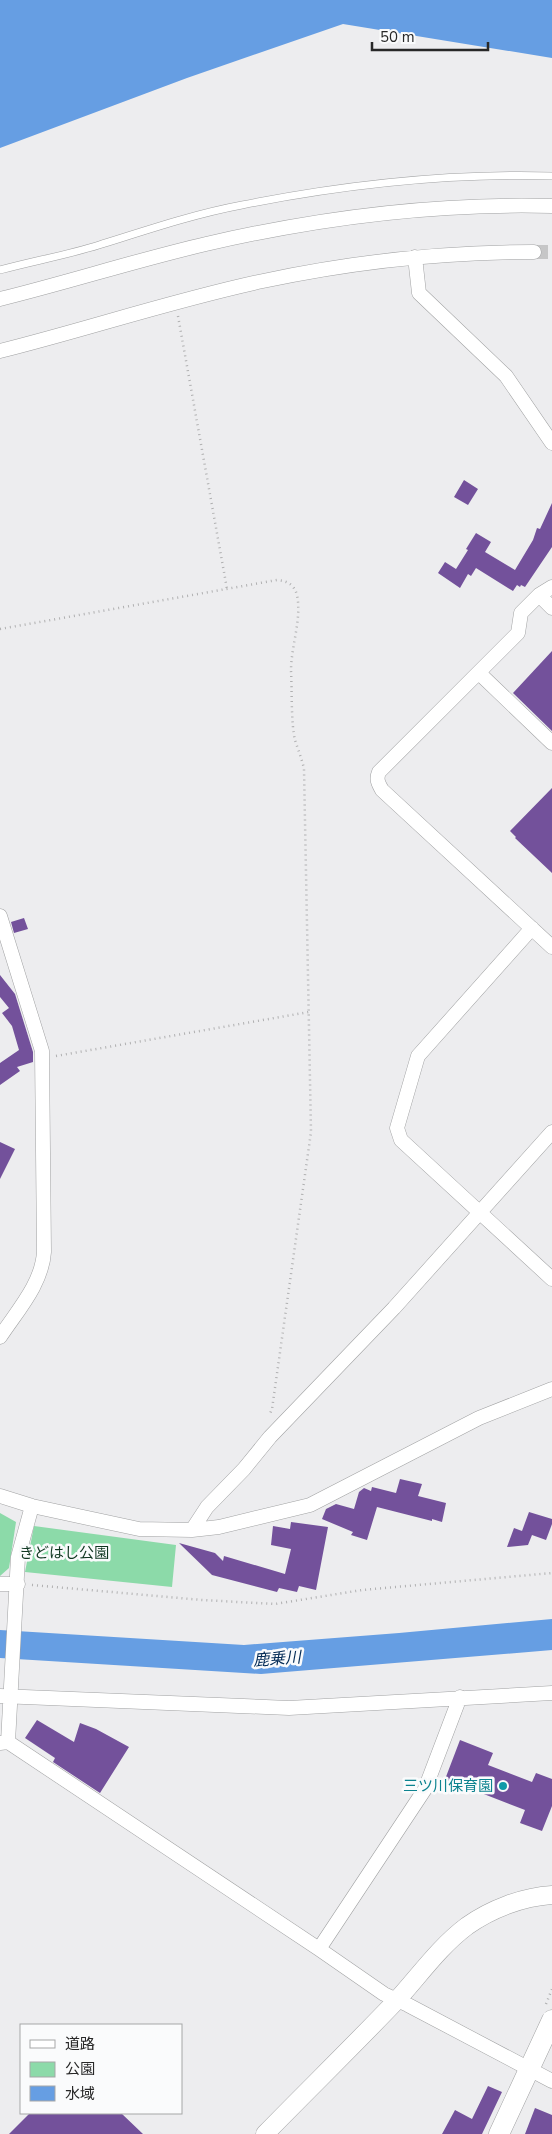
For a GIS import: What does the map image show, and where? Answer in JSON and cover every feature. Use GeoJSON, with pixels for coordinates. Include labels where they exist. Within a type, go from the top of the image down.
{"type":"FeatureCollection","features":[{"type":"Feature","properties":{"kind":"main road"},"geometry":{"type":"LineString","coordinates":[[499,2134],[552,2020]]}},
{"type":"Feature","properties":{"kind":"street"},"geometry":{"type":"LineString","coordinates":[[0,299],[206,244],[287,228],[329,221],[439,210],[507,206],[552,206]]}},
{"type":"Feature","properties":{"kind":"street"},"geometry":{"type":"LineString","coordinates":[[0,351],[175,302],[318,270],[415,257],[534,252]]}},
{"type":"Feature","properties":{"kind":"street"},"geometry":{"type":"LineString","coordinates":[[415,257],[419,293],[506,376],[552,443]]}},
{"type":"Feature","properties":{"kind":"street"},"geometry":{"type":"LineString","coordinates":[[552,586],[539,595],[520,613],[518,633],[379,772],[377,777],[378,784],[552,947]]}},
{"type":"Feature","properties":{"kind":"street"},"geometry":{"type":"LineString","coordinates":[[539,595],[552,608]]}},
{"type":"Feature","properties":{"kind":"street"},"geometry":{"type":"LineString","coordinates":[[479,673],[552,743]]}},
{"type":"Feature","properties":{"kind":"street"},"geometry":{"type":"LineString","coordinates":[[0,916],[42,1051],[43,1266],[38,1279],[0,1337]]}},
{"type":"Feature","properties":{"kind":"street"},"geometry":{"type":"LineString","coordinates":[[532,928],[418,1056],[397,1128],[401,1140],[552,1279]]}},
{"type":"Feature","properties":{"kind":"street"},"geometry":{"type":"LineString","coordinates":[[192,1530],[207,1507],[244,1469],[270,1437],[394,1308],[552,1132]]}},
{"type":"Feature","properties":{"kind":"street"},"geometry":{"type":"LineString","coordinates":[[0,1496],[32,1506],[138,1529],[192,1530],[219,1527],[310,1505],[478,1418],[552,1389]]}},
{"type":"Feature","properties":{"kind":"street"},"geometry":{"type":"LineString","coordinates":[[32,1506],[18,1557],[18,1591],[7,1693],[4,1742],[319,1949],[384,1994],[552,2081]]}},
{"type":"Feature","properties":{"kind":"street"},"geometry":{"type":"LineString","coordinates":[[0,1584],[18,1591]]}},
{"type":"Feature","properties":{"kind":"street"},"geometry":{"type":"LineString","coordinates":[[7,1693],[289,1708],[552,1692]]}},
{"type":"Feature","properties":{"kind":"street"},"geometry":{"type":"LineString","coordinates":[[319,1949],[425,1789],[460,1697]]}},
{"type":"Feature","properties":{"kind":"street"},"geometry":{"type":"LineString","coordinates":[[265,2134],[397,2000],[440,1950],[468,1926],[513,1903],[552,1894]]}},
{"type":"Feature","properties":{"kind":"lane"},"geometry":{"type":"LineString","coordinates":[[0,270],[98,245],[195,216],[242,205],[361,186],[442,179],[552,176]]}},
{"type":"Feature","properties":{"kind":"path"},"geometry":{"type":"LineString","coordinates":[[175,302],[227,589]]}},
{"type":"Feature","properties":{"kind":"path"},"geometry":{"type":"LineString","coordinates":[[0,629],[277,580],[285,581],[292,585],[296,593],[298,608],[291,670],[295,739],[304,769],[310,1146],[272,1408],[268,1419]]}},
{"type":"Feature","properties":{"kind":"path"},"geometry":{"type":"LineString","coordinates":[[42,1059],[309,1012]]}},
{"type":"Feature","properties":{"kind":"path"},"geometry":{"type":"LineString","coordinates":[[18,1591],[275,1604],[362,1590],[552,1573]]}},
{"type":"Feature","properties":{"kind":"green space","name":"きどはし公園"},"geometry":{"type":"Polygon","coordinates":[[[0,1513],[16,1522],[9,1568],[0,1576],[0,1513]]]}},
{"type":"Feature","properties":{"kind":"green space","name":"きどはし公園"},"geometry":{"type":"Polygon","coordinates":[[[34,1526],[176,1545],[172,1587],[25,1572],[34,1526]]]}},
{"type":"Feature","properties":{"kind":"water"},"geometry":{"type":"Polygon","coordinates":[[[0,0],[552,0],[552,58],[343,24],[187,78],[0,148],[0,0]]]}},
{"type":"Feature","properties":{"kind":"water","name":"鹿乗川"},"geometry":{"type":"Polygon","coordinates":[[[552,1619],[552,1650],[261,1674],[0,1658],[0,1630],[244,1645],[552,1619]]]}},
{"type":"Feature","properties":{"kind":"building"},"geometry":{"type":"Polygon","coordinates":[[[464,480],[478,489],[468,505],[454,497],[464,480]]]}},
{"type":"Feature","properties":{"kind":"building"},"geometry":{"type":"Polygon","coordinates":[[[552,503],[552,547],[525,587],[517,585],[513,591],[476,568],[471,576],[468,574],[460,588],[438,573],[445,562],[456,569],[476,533],[491,542],[485,552],[515,570],[533,540],[537,528],[540,529],[552,503]]]}},
{"type":"Feature","properties":{"kind":"building"},"geometry":{"type":"Polygon","coordinates":[[[552,651],[552,731],[513,693],[552,651]]]}},
{"type":"Feature","properties":{"kind":"building"},"geometry":{"type":"Polygon","coordinates":[[[552,788],[552,873],[510,831],[552,788]]]}},
{"type":"Feature","properties":{"kind":"building"},"geometry":{"type":"Polygon","coordinates":[[[24,918],[28,929],[14,933],[11,922],[24,918]]]}},
{"type":"Feature","properties":{"kind":"building"},"geometry":{"type":"Polygon","coordinates":[[[0,975],[15,994],[33,1052],[33,1062],[17,1067],[20,1071],[0,1085],[0,1063],[19,1050],[12,1026],[2,1013],[9,1008],[0,997],[0,975]]]}},
{"type":"Feature","properties":{"kind":"building"},"geometry":{"type":"Polygon","coordinates":[[[0,1142],[15,1149],[0,1179],[0,1142]]]}},
{"type":"Feature","properties":{"kind":"building"},"geometry":{"type":"Polygon","coordinates":[[[400,1479],[422,1484],[418,1496],[446,1503],[442,1522],[377,1507],[367,1540],[351,1535],[353,1532],[322,1519],[326,1509],[336,1504],[354,1509],[359,1492],[364,1488],[371,1491],[372,1487],[396,1493],[400,1479]]]}},
{"type":"Feature","properties":{"kind":"building"},"geometry":{"type":"Polygon","coordinates":[[[529,1512],[552,1519],[546,1540],[532,1535],[528,1545],[507,1547],[514,1528],[522,1531],[529,1512]]]}},
{"type":"Feature","properties":{"kind":"building"},"geometry":{"type":"Polygon","coordinates":[[[291,1522],[328,1527],[316,1590],[299,1586],[297,1592],[279,1588],[277,1592],[212,1575],[179,1543],[215,1553],[223,1561],[224,1556],[285,1574],[291,1549],[271,1545],[273,1526],[290,1529],[291,1522]]]}},
{"type":"Feature","properties":{"kind":"building"},"geometry":{"type":"Polygon","coordinates":[[[37,1720],[74,1742],[80,1723],[96,1729],[129,1747],[100,1793],[53,1762],[55,1758],[25,1738],[37,1720]]]}},
{"type":"Feature","properties":{"kind":"building","name":"三ツ川保育園"},"geometry":{"type":"Polygon","coordinates":[[[460,1740],[493,1753],[488,1765],[532,1782],[536,1773],[552,1779],[552,1806],[542,1831],[520,1823],[525,1810],[476,1791],[474,1794],[444,1782],[460,1740]]]}},
{"type":"Feature","properties":{"kind":"building"},"geometry":{"type":"Polygon","coordinates":[[[488,2086],[502,2092],[482,2134],[442,2134],[455,2110],[472,2119],[488,2086]]]}},
{"type":"Feature","properties":{"kind":"building"},"geometry":{"type":"Polygon","coordinates":[[[535,2108],[552,2115],[552,2134],[525,2134],[535,2108]]]}},
{"type":"Feature","properties":{"kind":"building"},"geometry":{"type":"Polygon","coordinates":[[[29,2114],[122,2114],[143,2134],[9,2134],[29,2114]]]}},
{"type":"Feature","properties":{"kind":"tunnel"},"geometry":{"type":"LineString","coordinates":[[534,252],[552,252]]}},
{"type":"Feature","properties":{"kind":"place","name":"三ツ川保育園"},"geometry":{"type":"Point","coordinates":[503,1786]}}]}
